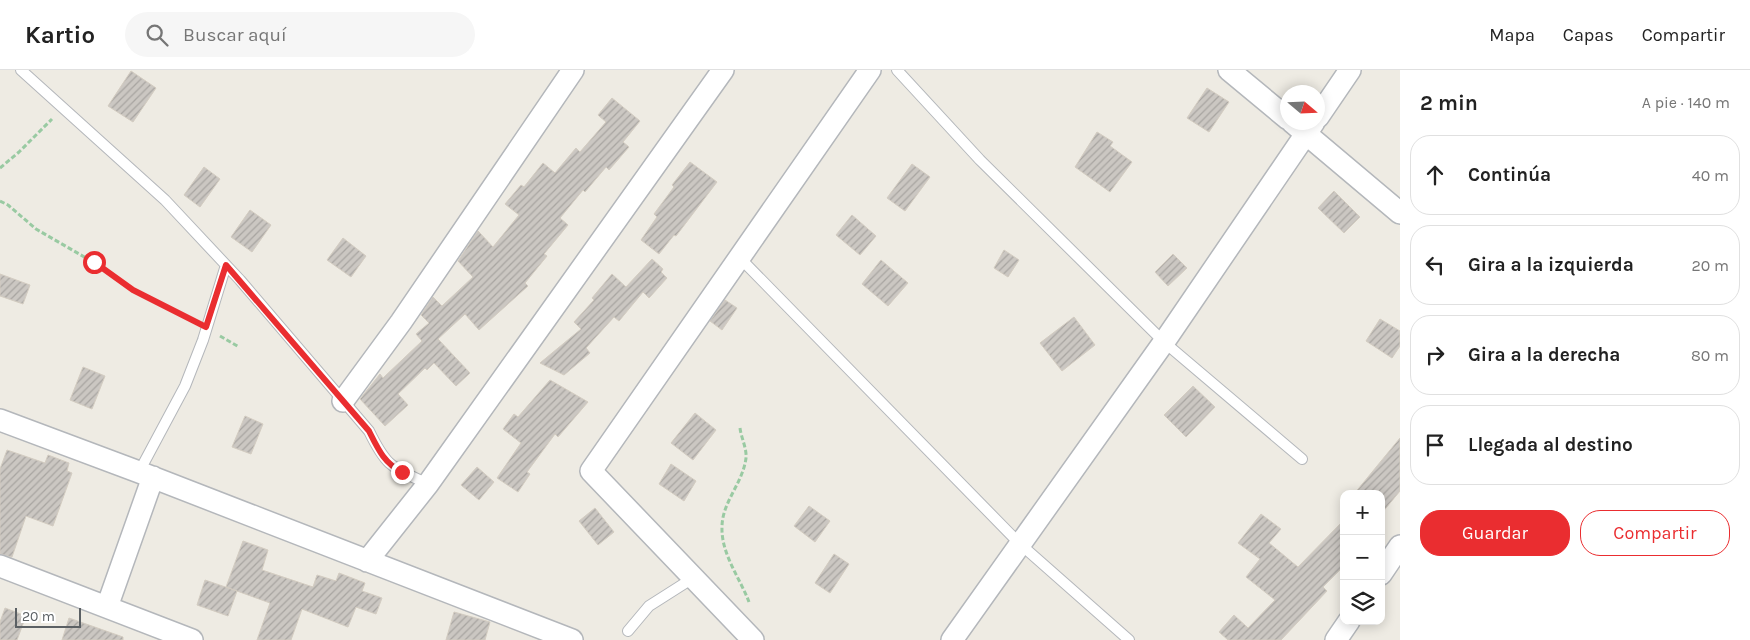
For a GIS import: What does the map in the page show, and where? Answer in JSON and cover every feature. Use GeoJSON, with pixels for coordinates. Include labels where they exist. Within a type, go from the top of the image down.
{"type":"FeatureCollection","features":[{"type":"Feature","properties":{"kind":"street"},"geometry":{"type":"LineString","coordinates":[[343,401],[401,322],[573,70]]}},
{"type":"Feature","properties":{"kind":"street"},"geometry":{"type":"LineString","coordinates":[[367,560],[428,484],[723,70]]}},
{"type":"Feature","properties":{"kind":"street"},"geometry":{"type":"LineString","coordinates":[[753,640],[591,471],[870,70]]}},
{"type":"Feature","properties":{"kind":"street"},"geometry":{"type":"LineString","coordinates":[[1228,70],[1280,112]]}},
{"type":"Feature","properties":{"kind":"street"},"geometry":{"type":"LineString","coordinates":[[1325,101],[1350,70]]}},
{"type":"Feature","properties":{"kind":"street"},"geometry":{"type":"LineString","coordinates":[[952,640],[1019,543],[1164,342],[1303,130]]}},
{"type":"Feature","properties":{"kind":"street"},"geometry":{"type":"LineString","coordinates":[[1313,130],[1400,212]]}},
{"type":"Feature","properties":{"kind":"street"},"geometry":{"type":"LineString","coordinates":[[0,420],[146,474],[572,640]]}},
{"type":"Feature","properties":{"kind":"street"},"geometry":{"type":"LineString","coordinates":[[107,607],[146,474]]}},
{"type":"Feature","properties":{"kind":"street"},"geometry":{"type":"LineString","coordinates":[[1385,568],[1400,546]]}},
{"type":"Feature","properties":{"kind":"street"},"geometry":{"type":"LineString","coordinates":[[0,566],[107,607],[160,634],[192,640]]}},
{"type":"Feature","properties":{"kind":"street"},"geometry":{"type":"LineString","coordinates":[[1336,640],[1346,625]]}},
{"type":"Feature","properties":{"kind":"lane"},"geometry":{"type":"LineString","coordinates":[[22,70],[165,200],[226,265],[369,431],[382,456],[391,466],[428,484]]}},
{"type":"Feature","properties":{"kind":"lane"},"geometry":{"type":"LineString","coordinates":[[897,70],[980,160],[1164,342],[1302,459]]}},
{"type":"Feature","properties":{"kind":"lane"},"geometry":{"type":"LineString","coordinates":[[739,257],[1019,543],[1129,640]]}},
{"type":"Feature","properties":{"kind":"lane"},"geometry":{"type":"LineString","coordinates":[[146,474],[185,386],[226,265]]}},
{"type":"Feature","properties":{"kind":"lane"},"geometry":{"type":"LineString","coordinates":[[628,631],[649,606],[693,578]]}},
{"type":"Feature","properties":{"kind":"path"},"geometry":{"type":"LineString","coordinates":[[0,168],[20,152],[62,107]]}},
{"type":"Feature","properties":{"kind":"path"},"geometry":{"type":"LineString","coordinates":[[0,201],[8,205],[36,229],[94,262],[133,290],[206,327],[239,347]]}},
{"type":"Feature","properties":{"kind":"path"},"geometry":{"type":"LineString","coordinates":[[740,428],[746,456],[742,473],[729,501],[722,527],[729,559],[750,606]]}},
{"type":"Feature","properties":{"kind":"building"},"geometry":{"type":"Polygon","coordinates":[[[131,71],[156,88],[133,122],[108,106],[131,71]]]}},
{"type":"Feature","properties":{"kind":"building"},"geometry":{"type":"Polygon","coordinates":[[[1207,88],[1229,102],[1209,132],[1187,118],[1207,88]]]}},
{"type":"Feature","properties":{"kind":"building"},"geometry":{"type":"Polygon","coordinates":[[[612,98],[640,121],[623,142],[629,147],[609,170],[606,167],[585,192],[583,190],[560,218],[568,225],[544,254],[547,256],[525,283],[528,286],[479,330],[465,314],[438,339],[470,373],[456,386],[434,363],[427,370],[425,368],[398,394],[408,405],[385,426],[360,399],[380,374],[383,378],[422,341],[416,334],[429,323],[421,315],[433,297],[442,306],[473,277],[458,261],[478,231],[493,247],[519,215],[505,204],[521,185],[524,187],[543,163],[555,173],[576,148],[580,152],[606,122],[598,115],[612,98]]]}},
{"type":"Feature","properties":{"kind":"building"},"geometry":{"type":"Polygon","coordinates":[[[1097,132],[1113,142],[1110,146],[1132,162],[1110,192],[1075,167],[1097,132]]]}},
{"type":"Feature","properties":{"kind":"building"},"geometry":{"type":"Polygon","coordinates":[[[690,162],[717,182],[676,236],[674,235],[659,254],[641,240],[657,217],[654,214],[674,187],[672,185],[690,162]]]}},
{"type":"Feature","properties":{"kind":"building"},"geometry":{"type":"Polygon","coordinates":[[[912,164],[930,177],[905,211],[887,198],[912,164]]]}},
{"type":"Feature","properties":{"kind":"building"},"geometry":{"type":"Polygon","coordinates":[[[204,167],[220,179],[200,207],[184,195],[204,167]]]}},
{"type":"Feature","properties":{"kind":"building"},"geometry":{"type":"Polygon","coordinates":[[[1334,191],[1360,217],[1344,233],[1318,208],[1334,191]]]}},
{"type":"Feature","properties":{"kind":"building"},"geometry":{"type":"Polygon","coordinates":[[[250,210],[271,225],[252,252],[231,237],[250,210]]]}},
{"type":"Feature","properties":{"kind":"building"},"geometry":{"type":"Polygon","coordinates":[[[852,215],[876,236],[860,255],[836,235],[852,215]]]}},
{"type":"Feature","properties":{"kind":"building"},"geometry":{"type":"Polygon","coordinates":[[[343,238],[366,256],[351,277],[327,260],[343,238]]]}},
{"type":"Feature","properties":{"kind":"building"},"geometry":{"type":"Polygon","coordinates":[[[1004,250],[1019,260],[1008,277],[994,268],[1004,250]]]}},
{"type":"Feature","properties":{"kind":"building"},"geometry":{"type":"Polygon","coordinates":[[[1173,254],[1187,268],[1168,286],[1155,272],[1173,254]]]}},
{"type":"Feature","properties":{"kind":"building"},"geometry":{"type":"Polygon","coordinates":[[[652,259],[663,269],[661,272],[667,278],[649,298],[643,292],[619,321],[614,317],[586,348],[590,353],[564,375],[540,363],[581,329],[574,322],[594,300],[592,298],[612,274],[626,287],[652,259]]]}},
{"type":"Feature","properties":{"kind":"building"},"geometry":{"type":"Polygon","coordinates":[[[881,260],[908,283],[888,306],[862,284],[881,260]]]}},
{"type":"Feature","properties":{"kind":"building"},"geometry":{"type":"Polygon","coordinates":[[[0,274],[30,285],[23,304],[0,296],[0,274]]]}},
{"type":"Feature","properties":{"kind":"building"},"geometry":{"type":"Polygon","coordinates":[[[725,300],[737,308],[722,330],[710,321],[725,300]]]}},
{"type":"Feature","properties":{"kind":"building"},"geometry":{"type":"Polygon","coordinates":[[[1074,317],[1095,345],[1062,371],[1040,343],[1074,317]]]}},
{"type":"Feature","properties":{"kind":"building"},"geometry":{"type":"Polygon","coordinates":[[[1380,319],[1400,331],[1400,346],[1392,358],[1366,341],[1380,319]]]}},
{"type":"Feature","properties":{"kind":"building"},"geometry":{"type":"Polygon","coordinates":[[[83,367],[105,376],[92,409],[70,400],[83,367]]]}},
{"type":"Feature","properties":{"kind":"building"},"geometry":{"type":"Polygon","coordinates":[[[550,380],[588,402],[558,437],[555,434],[527,472],[530,474],[518,492],[497,478],[521,443],[503,429],[514,414],[518,417],[550,380]]]}},
{"type":"Feature","properties":{"kind":"building"},"geometry":{"type":"Polygon","coordinates":[[[1193,386],[1215,407],[1186,437],[1164,415],[1193,386]]]}},
{"type":"Feature","properties":{"kind":"building"},"geometry":{"type":"Polygon","coordinates":[[[695,413],[716,430],[693,460],[671,443],[695,413]]]}},
{"type":"Feature","properties":{"kind":"building"},"geometry":{"type":"Polygon","coordinates":[[[245,416],[263,424],[251,454],[232,447],[245,416]]]}},
{"type":"Feature","properties":{"kind":"building"},"geometry":{"type":"Polygon","coordinates":[[[1400,438],[1400,491],[1385,509],[1385,490],[1357,490],[1400,438]]]}},
{"type":"Feature","properties":{"kind":"building"},"geometry":{"type":"Polygon","coordinates":[[[7,450],[45,463],[48,455],[69,463],[67,471],[72,473],[53,526],[26,516],[12,557],[0,554],[0,469],[7,450]]]}},
{"type":"Feature","properties":{"kind":"building"},"geometry":{"type":"Polygon","coordinates":[[[671,464],[696,481],[684,501],[659,484],[671,464]]]}},
{"type":"Feature","properties":{"kind":"building"},"geometry":{"type":"Polygon","coordinates":[[[477,467],[494,482],[479,500],[461,485],[477,467]]]}},
{"type":"Feature","properties":{"kind":"building"},"geometry":{"type":"Polygon","coordinates":[[[809,506],[830,521],[815,542],[794,526],[809,506]]]}},
{"type":"Feature","properties":{"kind":"building"},"geometry":{"type":"Polygon","coordinates":[[[595,508],[614,532],[598,545],[579,521],[595,508]]]}},
{"type":"Feature","properties":{"kind":"building"},"geometry":{"type":"Polygon","coordinates":[[[1261,514],[1281,529],[1269,543],[1298,567],[1340,524],[1340,570],[1323,587],[1327,591],[1281,640],[1228,640],[1219,632],[1234,615],[1248,628],[1275,600],[1246,577],[1260,559],[1238,543],[1261,514]]]}},
{"type":"Feature","properties":{"kind":"building"},"geometry":{"type":"Polygon","coordinates":[[[243,541],[268,550],[262,570],[313,587],[317,575],[336,581],[339,573],[365,583],[362,591],[382,598],[376,614],[356,607],[348,627],[302,609],[291,640],[257,640],[270,603],[226,587],[243,541]]]}},
{"type":"Feature","properties":{"kind":"building"},"geometry":{"type":"Polygon","coordinates":[[[834,554],[849,564],[830,593],[815,583],[834,554]]]}},
{"type":"Feature","properties":{"kind":"building"},"geometry":{"type":"Polygon","coordinates":[[[205,580],[237,591],[228,616],[197,605],[205,580]]]}},
{"type":"Feature","properties":{"kind":"building"},"geometry":{"type":"Polygon","coordinates":[[[5,608],[26,616],[17,640],[0,640],[0,622],[5,608]]]}},
{"type":"Feature","properties":{"kind":"building"},"geometry":{"type":"Polygon","coordinates":[[[454,612],[490,622],[485,640],[446,640],[454,612]]]}},
{"type":"Feature","properties":{"kind":"building"},"geometry":{"type":"Polygon","coordinates":[[[69,618],[123,637],[123,640],[62,640],[69,618]]]}},
{"type":"Feature","properties":{"kind":"route"},"geometry":{"type":"LineString","coordinates":[[94,262],[133,290],[206,327],[226,265],[369,431],[382,456],[391,466],[402,472]]}}]}
